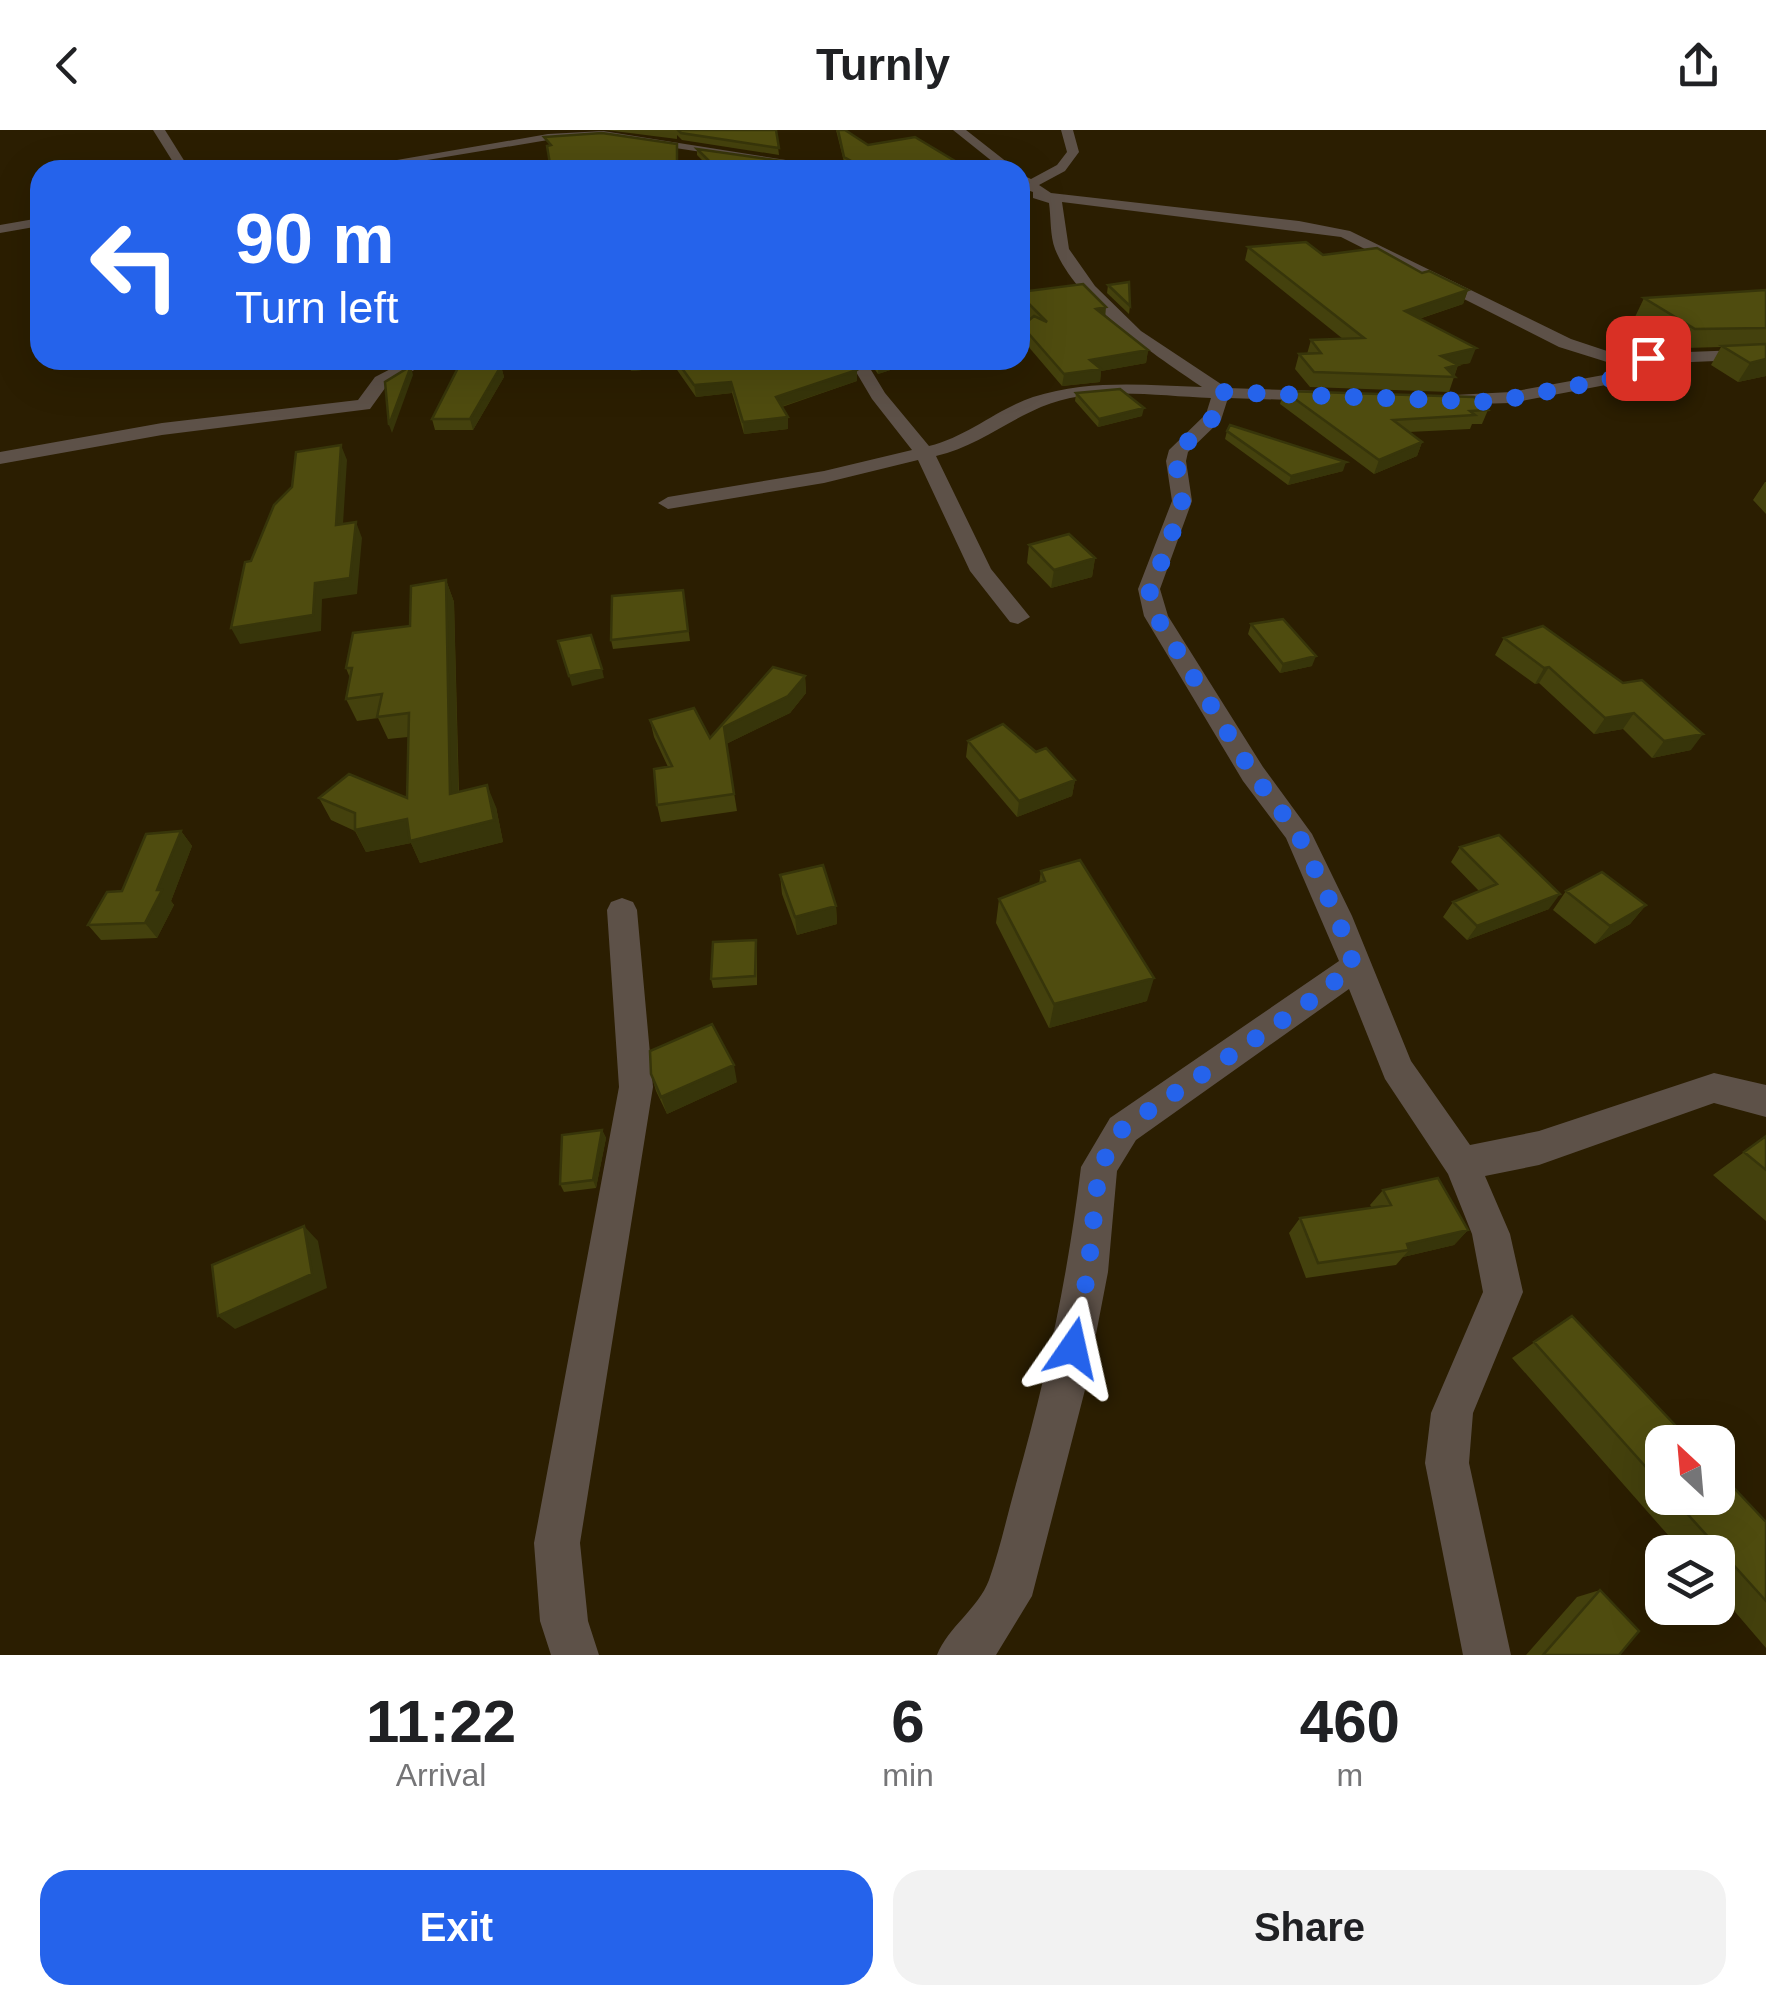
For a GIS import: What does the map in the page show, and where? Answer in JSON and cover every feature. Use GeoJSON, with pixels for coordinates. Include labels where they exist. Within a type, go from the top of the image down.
{"type":"FeatureCollection","features":[{"type":"Feature","properties":{"kind":"street"},"geometry":{"type":"LineString","coordinates":[[159,130],[178,160]]}},
{"type":"Feature","properties":{"kind":"street"},"geometry":{"type":"LineString","coordinates":[[959,130],[998,160]]}},
{"type":"Feature","properties":{"kind":"street"},"geometry":{"type":"LineString","coordinates":[[1030,183],[1061,168],[1073,152],[1067,130]]}},
{"type":"Feature","properties":{"kind":"street"},"geometry":{"type":"LineString","coordinates":[[407,160],[548,137],[606,132],[781,160]]}},
{"type":"Feature","properties":{"kind":"street"},"geometry":{"type":"LineString","coordinates":[[432,156],[434,160]]}},
{"type":"Feature","properties":{"kind":"street"},"geometry":{"type":"LineString","coordinates":[[1030,189],[1050,196],[1298,224],[1345,234],[1565,343],[1631,364],[1636,359],[1766,354]]}},
{"type":"Feature","properties":{"kind":"street"},"geometry":{"type":"LineString","coordinates":[[1050,196],[1056,205],[1062,249],[1102,302],[1135,334],[1221,392]]}},
{"type":"Feature","properties":{"kind":"street"},"geometry":{"type":"LineString","coordinates":[[0,229],[30,224]]}},
{"type":"Feature","properties":{"kind":"street"},"geometry":{"type":"LineString","coordinates":[[1424,400],[1493,402],[1546,394],[1626,376],[1636,359]]}},
{"type":"Feature","properties":{"kind":"street"},"geometry":{"type":"LineString","coordinates":[[0,458],[162,430],[364,406],[374,384],[396,370]]}},
{"type":"Feature","properties":{"kind":"street"},"geometry":{"type":"LineString","coordinates":[[863,370],[924,454],[981,571],[1018,617]]}},
{"type":"Feature","properties":{"kind":"street"},"geometry":{"type":"LineString","coordinates":[[668,503],[924,454],[971,439],[1017,412],[1061,394],[1094,389],[1344,396]]}},
{"type":"Feature","properties":{"kind":"street"},"geometry":{"type":"LineString","coordinates":[[1221,392],[1215,416],[1179,450],[1176,461],[1182,501],[1167,550],[1149,589],[1156,616],[1253,774],[1298,834],[1337,916],[1397,1069],[1462,1164],[1491,1234],[1503,1292],[1452,1412],[1447,1462],[1486,1655]]}},
{"type":"Feature","properties":{"kind":"street"},"geometry":{"type":"LineString","coordinates":[[575,1655],[564,1621],[557,1543],[636,1086],[622,910]]}},
{"type":"Feature","properties":{"kind":"street"},"geometry":{"type":"LineString","coordinates":[[962,1655],[976,1643],[1008,1596],[1065,1386],[1088,1272],[1099,1168],[1123,1128],[1305,1005],[1354,966]]}},
{"type":"Feature","properties":{"kind":"street"},"geometry":{"type":"LineString","coordinates":[[1462,1164],[1540,1148],[1714,1088],[1766,1101]]}},
{"type":"Feature","properties":{"kind":"building"},"geometry":{"type":"Polygon","coordinates":[[[678,130],[776,130],[779,148],[681,133],[678,130]]]}},
{"type":"Feature","properties":{"kind":"building"},"geometry":{"type":"Polygon","coordinates":[[[838,130],[845,130],[868,145],[915,137],[953,160],[849,160],[844,157],[838,130]]]}},
{"type":"Feature","properties":{"kind":"building"},"geometry":{"type":"Polygon","coordinates":[[[602,133],[677,144],[677,160],[549,160],[547,146],[551,145],[544,137],[602,133]]]}},
{"type":"Feature","properties":{"kind":"building"},"geometry":{"type":"Polygon","coordinates":[[[697,149],[774,160],[708,160],[697,149]]]}},
{"type":"Feature","properties":{"kind":"building"},"geometry":{"type":"Polygon","coordinates":[[[1306,242],[1323,255],[1377,248],[1422,273],[1429,271],[1468,290],[1405,311],[1476,348],[1441,356],[1458,365],[1446,368],[1455,377],[1314,372],[1299,354],[1321,353],[1311,340],[1364,338],[1248,247],[1306,242]]]}},
{"type":"Feature","properties":{"kind":"building"},"geometry":{"type":"Polygon","coordinates":[[[1129,282],[1130,306],[1108,285],[1129,282]]]}},
{"type":"Feature","properties":{"kind":"building"},"geometry":{"type":"Polygon","coordinates":[[[1083,284],[1106,307],[1096,309],[1148,350],[1090,360],[1101,369],[1064,374],[1030,335],[1030,319],[1034,316],[1047,322],[1030,305],[1030,291],[1083,284]]]}},
{"type":"Feature","properties":{"kind":"building"},"geometry":{"type":"Polygon","coordinates":[[[1766,290],[1766,328],[1695,329],[1644,298],[1766,290]]]}},
{"type":"Feature","properties":{"kind":"building"},"geometry":{"type":"Polygon","coordinates":[[[1766,344],[1766,359],[1750,363],[1722,346],[1766,344]]]}},
{"type":"Feature","properties":{"kind":"building"},"geometry":{"type":"Polygon","coordinates":[[[410,370],[389,425],[385,382],[410,370]]]}},
{"type":"Feature","properties":{"kind":"building"},"geometry":{"type":"Polygon","coordinates":[[[457,370],[499,370],[470,419],[432,419],[457,370]]]}},
{"type":"Feature","properties":{"kind":"building"},"geometry":{"type":"Polygon","coordinates":[[[683,370],[857,370],[776,397],[788,417],[743,422],[731,382],[694,385],[683,370]]]}},
{"type":"Feature","properties":{"kind":"building"},"geometry":{"type":"Polygon","coordinates":[[[1120,389],[1144,408],[1099,419],[1076,393],[1120,389]]]}},
{"type":"Feature","properties":{"kind":"building"},"geometry":{"type":"Polygon","coordinates":[[[1284,391],[1474,397],[1488,410],[1470,411],[1475,415],[1393,420],[1422,442],[1379,460],[1284,391]]]}},
{"type":"Feature","properties":{"kind":"building"},"geometry":{"type":"Polygon","coordinates":[[[1230,425],[1346,462],[1291,476],[1227,431],[1230,425]]]}},
{"type":"Feature","properties":{"kind":"building"},"geometry":{"type":"Polygon","coordinates":[[[341,445],[336,525],[356,522],[350,578],[315,583],[313,615],[231,628],[245,562],[251,561],[274,505],[292,487],[296,452],[341,445]]]}},
{"type":"Feature","properties":{"kind":"building"},"geometry":{"type":"Polygon","coordinates":[[[1069,534],[1095,558],[1054,570],[1029,545],[1069,534]]]}},
{"type":"Feature","properties":{"kind":"building"},"geometry":{"type":"Polygon","coordinates":[[[446,580],[450,794],[487,785],[494,820],[410,841],[407,819],[355,830],[355,813],[319,798],[349,774],[407,798],[409,713],[377,717],[382,694],[346,699],[352,668],[346,668],[353,633],[410,626],[411,586],[446,580]]]}},
{"type":"Feature","properties":{"kind":"building"},"geometry":{"type":"Polygon","coordinates":[[[683,590],[688,631],[611,640],[612,596],[683,590]]]}},
{"type":"Feature","properties":{"kind":"building"},"geometry":{"type":"Polygon","coordinates":[[[1283,619],[1316,656],[1283,664],[1251,624],[1283,619]]]}},
{"type":"Feature","properties":{"kind":"building"},"geometry":{"type":"Polygon","coordinates":[[[1543,626],[1623,683],[1642,680],[1703,734],[1664,741],[1634,713],[1605,718],[1549,667],[1544,668],[1504,638],[1543,626]]]}},
{"type":"Feature","properties":{"kind":"building"},"geometry":{"type":"Polygon","coordinates":[[[591,635],[602,669],[569,676],[558,641],[591,635]]]}},
{"type":"Feature","properties":{"kind":"building"},"geometry":{"type":"Polygon","coordinates":[[[773,667],[805,676],[788,696],[724,727],[734,794],[657,805],[654,769],[672,766],[650,720],[694,708],[710,738],[773,667]]]}},
{"type":"Feature","properties":{"kind":"building"},"geometry":{"type":"Polygon","coordinates":[[[1003,724],[1036,752],[1046,748],[1075,780],[1019,801],[968,741],[1003,724]]]}},
{"type":"Feature","properties":{"kind":"building"},"geometry":{"type":"Polygon","coordinates":[[[181,831],[157,890],[162,890],[145,923],[88,925],[107,892],[122,891],[146,834],[181,831]]]}},
{"type":"Feature","properties":{"kind":"building"},"geometry":{"type":"Polygon","coordinates":[[[1499,835],[1560,894],[1477,926],[1453,902],[1497,884],[1460,847],[1499,835]]]}},
{"type":"Feature","properties":{"kind":"building"},"geometry":{"type":"Polygon","coordinates":[[[1080,860],[1154,978],[1054,1004],[999,899],[1045,881],[1041,871],[1080,860]]]}},
{"type":"Feature","properties":{"kind":"building"},"geometry":{"type":"Polygon","coordinates":[[[823,865],[836,906],[795,917],[780,875],[823,865]]]}},
{"type":"Feature","properties":{"kind":"building"},"geometry":{"type":"Polygon","coordinates":[[[1602,872],[1646,905],[1610,926],[1566,891],[1602,872]]]}},
{"type":"Feature","properties":{"kind":"building"},"geometry":{"type":"Polygon","coordinates":[[[756,940],[755,976],[711,979],[713,942],[756,940]]]}},
{"type":"Feature","properties":{"kind":"building"},"geometry":{"type":"Polygon","coordinates":[[[712,1024],[734,1065],[661,1097],[651,1074],[650,1051],[712,1024]]]}},
{"type":"Feature","properties":{"kind":"building"},"geometry":{"type":"Polygon","coordinates":[[[602,1130],[593,1180],[560,1184],[562,1135],[602,1130]]]}},
{"type":"Feature","properties":{"kind":"building"},"geometry":{"type":"Polygon","coordinates":[[[1766,1136],[1766,1170],[1744,1152],[1766,1136]]]}},
{"type":"Feature","properties":{"kind":"building"},"geometry":{"type":"Polygon","coordinates":[[[1438,1178],[1468,1230],[1407,1244],[1409,1250],[1318,1263],[1300,1218],[1391,1205],[1383,1190],[1438,1178]]]}},
{"type":"Feature","properties":{"kind":"building"},"geometry":{"type":"Polygon","coordinates":[[[304,1226],[312,1274],[218,1316],[212,1265],[304,1226]]]}},
{"type":"Feature","properties":{"kind":"building"},"geometry":{"type":"Polygon","coordinates":[[[1572,1316],[1675,1425],[1645,1425],[1645,1466],[1534,1342],[1572,1316]]]}},
{"type":"Feature","properties":{"kind":"building"},"geometry":{"type":"Polygon","coordinates":[[[1735,1489],[1766,1522],[1766,1601],[1735,1567],[1735,1535],[1706,1535],[1688,1515],[1735,1515],[1735,1489]]]}},
{"type":"Feature","properties":{"kind":"building"},"geometry":{"type":"Polygon","coordinates":[[[1600,1590],[1639,1631],[1619,1655],[1543,1655],[1600,1590]]]}},
{"type":"Feature","properties":{"kind":"route"},"geometry":{"type":"LineString","coordinates":[[1073,1348],[1088,1272],[1099,1168],[1123,1128],[1305,1005],[1354,966],[1337,916],[1298,834],[1253,774],[1156,616],[1149,589],[1167,550],[1182,501],[1176,461],[1179,450],[1215,416],[1221,392],[1493,402],[1626,376],[1636,359],[1648,358]]}}]}
